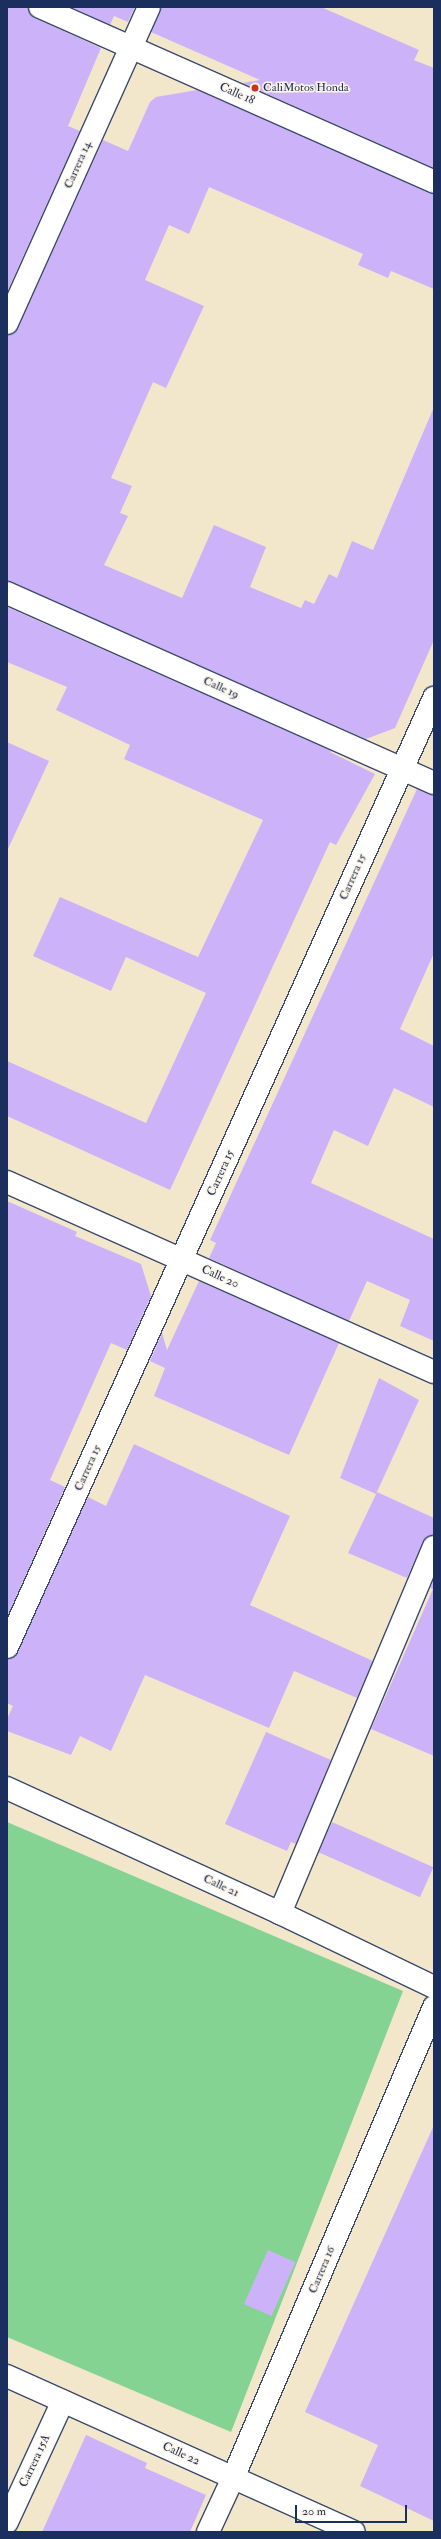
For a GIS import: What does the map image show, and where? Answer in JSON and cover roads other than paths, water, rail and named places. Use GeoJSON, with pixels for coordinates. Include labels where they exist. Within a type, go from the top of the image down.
{"type":"FeatureCollection","features":[{"type":"Feature","properties":{"kind":"street","name":"Calle 18"},"geometry":{"type":"LineString","coordinates":[[40,7],[434,182]]}},
{"type":"Feature","properties":{"kind":"street","name":"Carrera 14"},"geometry":{"type":"LineString","coordinates":[[7,323],[149,7]]}},
{"type":"Feature","properties":{"kind":"street","name":"Calle 19"},"geometry":{"type":"LineString","coordinates":[[7,593],[434,783]]}},
{"type":"Feature","properties":{"kind":"street","name":"Carrera 15"},"geometry":{"type":"LineString","coordinates":[[7,1647],[434,698]]}},
{"type":"Feature","properties":{"kind":"street","name":"Calle 20"},"geometry":{"type":"LineString","coordinates":[[7,1182],[434,1372]]}},
{"type":"Feature","properties":{"kind":"street"},"geometry":{"type":"LineString","coordinates":[[280,1913],[434,1547]]}},
{"type":"Feature","properties":{"kind":"street","name":"Calle 21"},"geometry":{"type":"LineString","coordinates":[[7,1788],[280,1913],[434,1987]]}},
{"type":"Feature","properties":{"kind":"street","name":"Carrera 16"},"geometry":{"type":"LineString","coordinates":[[208,2532],[233,2478],[434,2007]]}},
{"type":"Feature","properties":{"kind":"street","name":"Calle 22"},"geometry":{"type":"LineString","coordinates":[[7,2376],[354,2532]]}},
{"type":"Feature","properties":{"kind":"street","name":"Carrera 15A"},"geometry":{"type":"LineString","coordinates":[[7,2522],[63,2401]]}},
{"type":"Feature","properties":{"kind":"place","name":"CaliMotos Honda"},"geometry":{"type":"Point","coordinates":[255,88]}}]}
